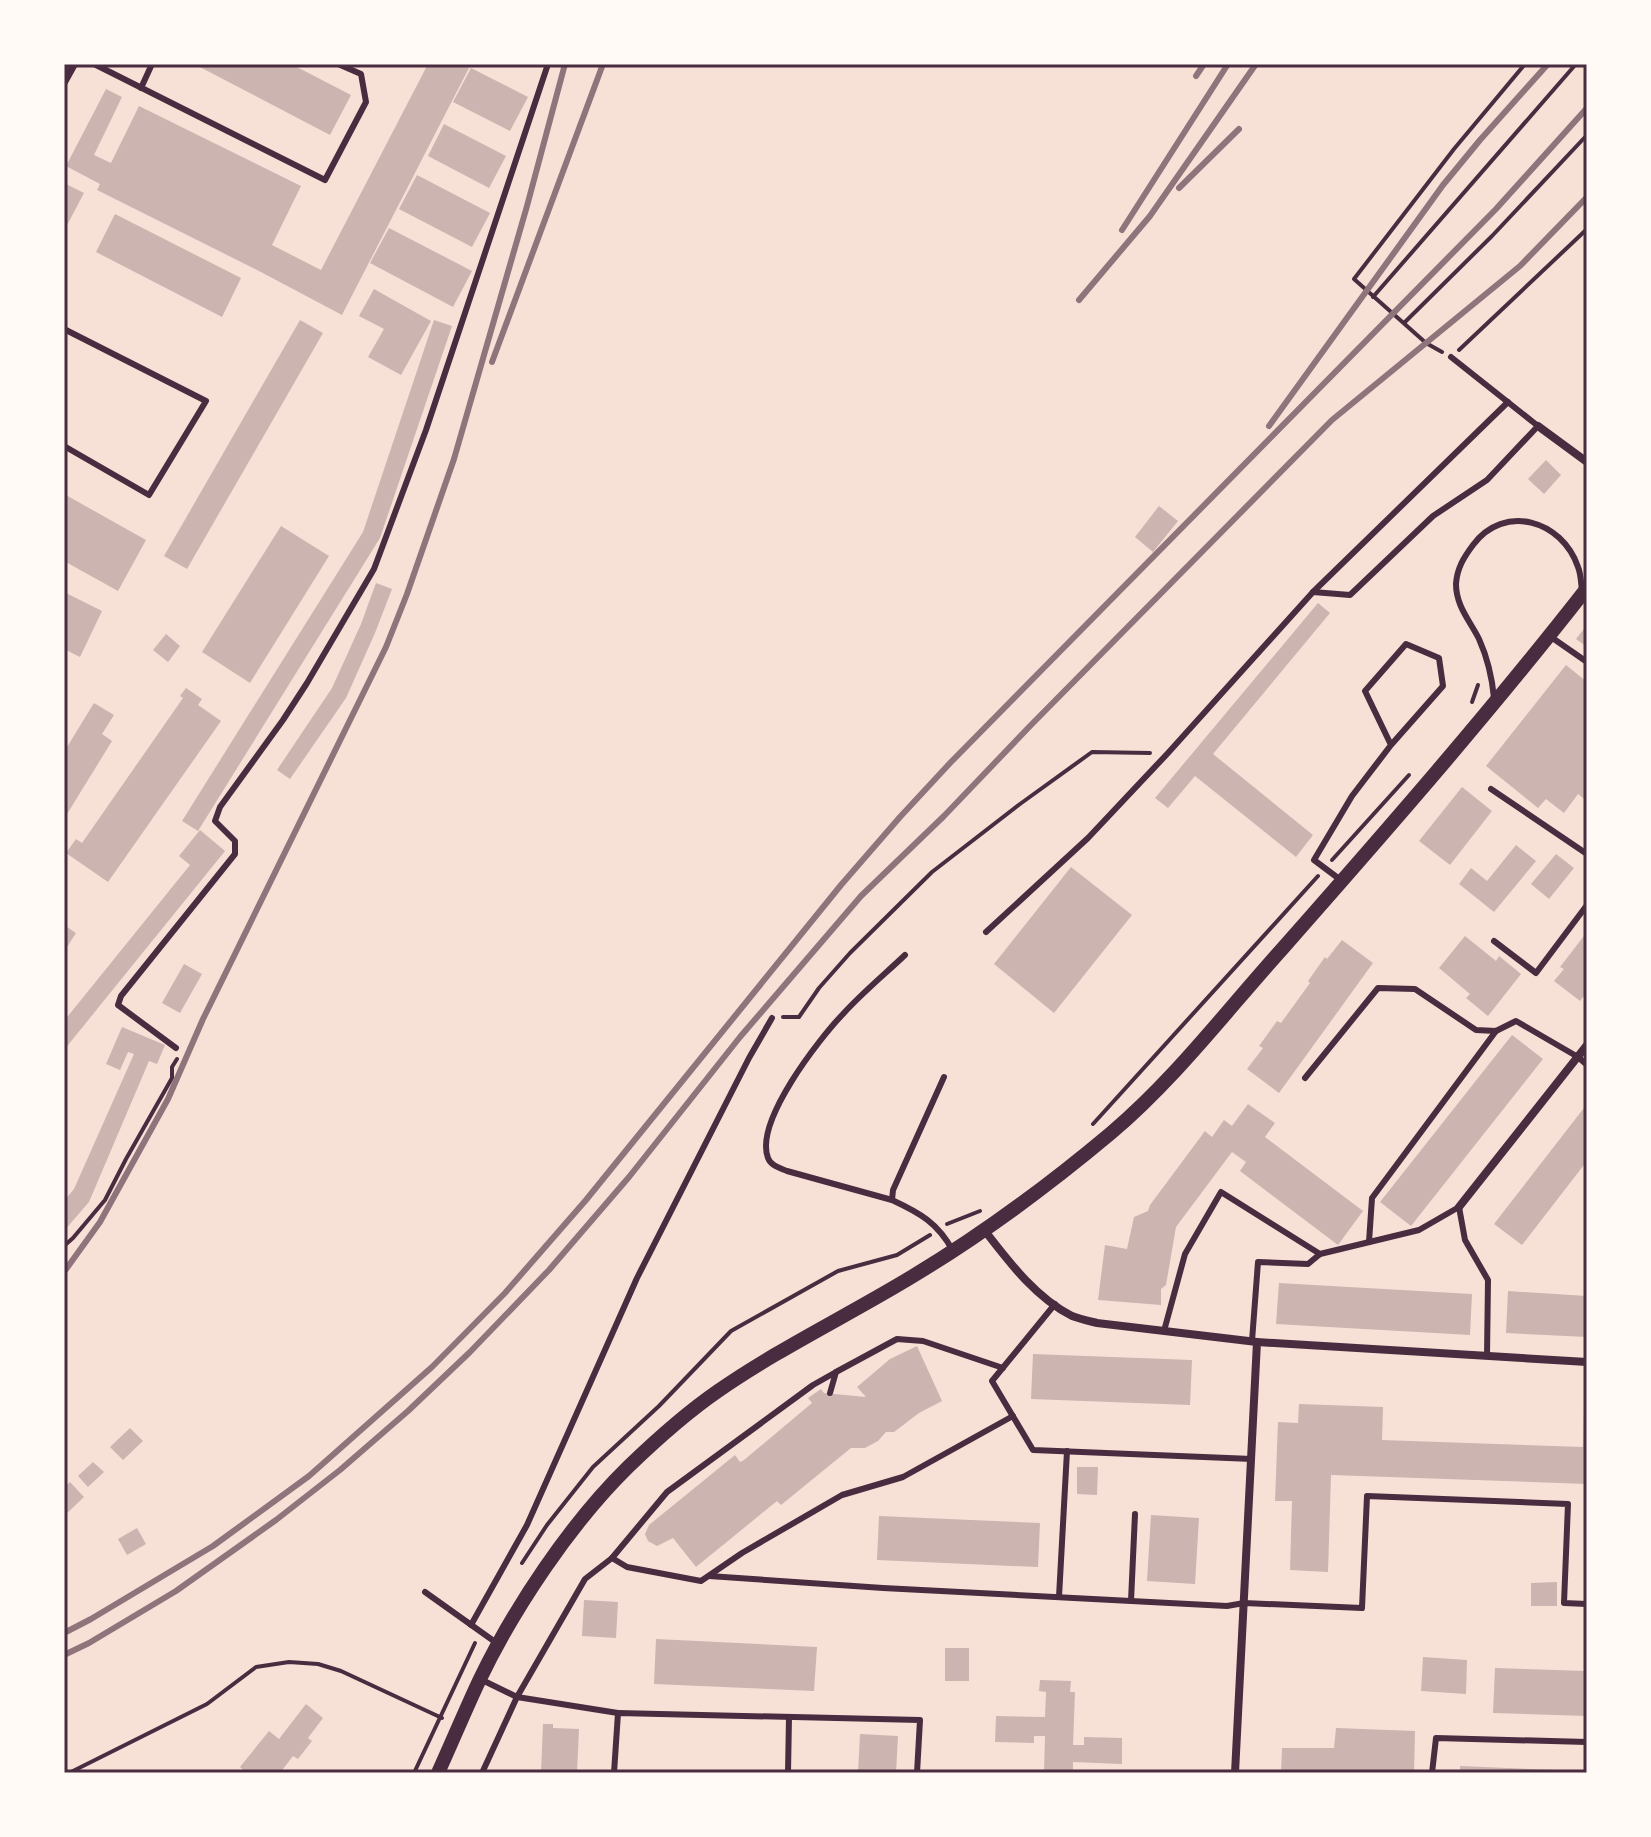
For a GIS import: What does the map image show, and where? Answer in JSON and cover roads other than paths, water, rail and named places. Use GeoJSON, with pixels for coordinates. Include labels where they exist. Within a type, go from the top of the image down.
{"type":"FeatureCollection","features":[{"type":"Feature","properties":{"kind":"street"},"geometry":{"type":"LineString","coordinates":[[64,82],[74,64]]}},
{"type":"Feature","properties":{"kind":"street"},"geometry":{"type":"LineString","coordinates":[[1538,426],[1587,462]]}},
{"type":"Feature","properties":{"kind":"street"},"geometry":{"type":"LineString","coordinates":[[438,1773],[498,1644],[543,1572],[594,1504],[626,1469],[715,1393],[985,1231],[1114,1130],[1145,1101],[1342,881],[1494,703],[1584,591]]}},
{"type":"Feature","properties":{"kind":"street"},"geometry":{"type":"LineString","coordinates":[[1459,1207],[1587,1045]]}},
{"type":"Feature","properties":{"kind":"street"},"geometry":{"type":"LineString","coordinates":[[985,1231],[1015,1270],[1055,1304],[1074,1317],[1097,1323],[1254,1341],[1587,1362]]}},
{"type":"Feature","properties":{"kind":"street"},"geometry":{"type":"LineString","coordinates":[[1235,1773],[1252,1459],[1254,1341]]}},
{"type":"Feature","properties":{"kind":"lane"},"geometry":{"type":"LineString","coordinates":[[94,64],[325,180],[366,102],[361,74],[338,64]]}},
{"type":"Feature","properties":{"kind":"lane"},"geometry":{"type":"LineString","coordinates":[[141,88],[152,64]]}},
{"type":"Feature","properties":{"kind":"lane"},"geometry":{"type":"LineString","coordinates":[[176,1048],[118,1005],[121,996],[235,854],[235,841],[215,821],[220,807],[307,683],[374,569],[426,430],[548,64]]}},
{"type":"Feature","properties":{"kind":"lane"},"geometry":{"type":"LineString","coordinates":[[64,329],[206,401],[149,495],[64,446]]}},
{"type":"Feature","properties":{"kind":"lane"},"geometry":{"type":"LineString","coordinates":[[1313,592],[1350,595],[1433,516],[1487,480],[1538,426],[1451,357]]}},
{"type":"Feature","properties":{"kind":"lane"},"geometry":{"type":"LineString","coordinates":[[986,932],[1088,838],[1313,592],[1508,402]]}},
{"type":"Feature","properties":{"kind":"lane"},"geometry":{"type":"LineString","coordinates":[[1494,703],[1492,670],[1478,637],[1461,611],[1456,584],[1461,560],[1480,535],[1501,522],[1530,521],[1552,532],[1569,548],[1579,568],[1584,591]]}},
{"type":"Feature","properties":{"kind":"lane"},"geometry":{"type":"LineString","coordinates":[[1549,636],[1587,662]]}},
{"type":"Feature","properties":{"kind":"lane"},"geometry":{"type":"LineString","coordinates":[[1342,881],[1314,860],[1352,796],[1391,745],[1443,686],[1439,658],[1406,644],[1365,691],[1391,745]]}},
{"type":"Feature","properties":{"kind":"lane"},"geometry":{"type":"LineString","coordinates":[[1491,789],[1587,854]]}},
{"type":"Feature","properties":{"kind":"lane"},"geometry":{"type":"LineString","coordinates":[[1494,941],[1536,973],[1587,905]]}},
{"type":"Feature","properties":{"kind":"lane"},"geometry":{"type":"LineString","coordinates":[[905,955],[843,1013],[804,1060],[776,1109],[767,1142],[767,1157],[774,1166],[787,1171],[892,1200],[931,1221],[953,1251]]}},
{"type":"Feature","properties":{"kind":"lane"},"geometry":{"type":"LineString","coordinates":[[1305,1078],[1378,988],[1415,989],[1476,1030],[1496,1031]]}},
{"type":"Feature","properties":{"kind":"lane"},"geometry":{"type":"LineString","coordinates":[[471,1625],[527,1525],[637,1278],[772,1018]]}},
{"type":"Feature","properties":{"kind":"lane"},"geometry":{"type":"LineString","coordinates":[[1369,1242],[1372,1198],[1496,1031],[1516,1021],[1587,1065]]}},
{"type":"Feature","properties":{"kind":"lane"},"geometry":{"type":"LineString","coordinates":[[892,1200],[893,1190],[944,1077]]}},
{"type":"Feature","properties":{"kind":"lane"},"geometry":{"type":"LineString","coordinates":[[1164,1331],[1185,1254],[1221,1192],[1320,1254]]}},
{"type":"Feature","properties":{"kind":"lane"},"geometry":{"type":"LineString","coordinates":[[1254,1341],[1258,1262],[1308,1264],[1320,1254],[1419,1230],[1459,1207],[1465,1240],[1488,1280],[1487,1356]]}},
{"type":"Feature","properties":{"kind":"lane"},"geometry":{"type":"LineString","coordinates":[[1055,1304],[992,1381],[1033,1450],[1252,1459]]}},
{"type":"Feature","properties":{"kind":"lane"},"geometry":{"type":"LineString","coordinates":[[482,1773],[517,1697],[585,1579],[612,1558],[667,1492],[813,1385],[897,1339],[923,1341],[1003,1368]]}},
{"type":"Feature","properties":{"kind":"lane"},"geometry":{"type":"LineString","coordinates":[[830,1393],[836,1372]]}},
{"type":"Feature","properties":{"kind":"lane"},"geometry":{"type":"LineString","coordinates":[[612,1558],[627,1567],[701,1581],[742,1553],[842,1495],[903,1477],[1013,1416]]}},
{"type":"Feature","properties":{"kind":"lane"},"geometry":{"type":"LineString","coordinates":[[1059,1597],[1067,1451]]}},
{"type":"Feature","properties":{"kind":"lane"},"geometry":{"type":"LineString","coordinates":[[709,1576],[1227,1606],[1244,1603],[1362,1608],[1367,1496],[1568,1504],[1564,1603],[1587,1604]]}},
{"type":"Feature","properties":{"kind":"lane"},"geometry":{"type":"LineString","coordinates":[[1131,1601],[1135,1514]]}},
{"type":"Feature","properties":{"kind":"lane"},"geometry":{"type":"LineString","coordinates":[[425,1592],[498,1644]]}},
{"type":"Feature","properties":{"kind":"lane"},"geometry":{"type":"LineString","coordinates":[[480,1679],[517,1697],[618,1713],[920,1720],[917,1773]]}},
{"type":"Feature","properties":{"kind":"lane"},"geometry":{"type":"LineString","coordinates":[[614,1773],[618,1713]]}},
{"type":"Feature","properties":{"kind":"lane"},"geometry":{"type":"LineString","coordinates":[[788,1773],[789,1717]]}},
{"type":"Feature","properties":{"kind":"lane"},"geometry":{"type":"LineString","coordinates":[[1432,1773],[1436,1738],[1587,1742]]}},
{"type":"Feature","properties":{"kind":"railway"},"geometry":{"type":"LineString","coordinates":[[64,1272],[100,1222],[168,1099],[203,1019],[386,647],[454,459],[565,64]]}},
{"type":"Feature","properties":{"kind":"railway"},"geometry":{"type":"LineString","coordinates":[[492,362],[603,64]]}},
{"type":"Feature","properties":{"kind":"railway"},"geometry":{"type":"LineString","coordinates":[[1196,76],[1204,64]]}},
{"type":"Feature","properties":{"kind":"railway"},"geometry":{"type":"LineString","coordinates":[[1122,230],[1228,64]]}},
{"type":"Feature","properties":{"kind":"railway"},"geometry":{"type":"LineString","coordinates":[[1079,300],[1150,216],[1256,64]]}},
{"type":"Feature","properties":{"kind":"railway"},"geometry":{"type":"LineString","coordinates":[[1269,426],[1443,185],[1548,64]]}},
{"type":"Feature","properties":{"kind":"railway"},"geometry":{"type":"LineString","coordinates":[[64,1633],[213,1546],[309,1476],[432,1367],[505,1293],[586,1200],[841,885],[900,817],[1496,209],[1587,108]]}},
{"type":"Feature","properties":{"kind":"railway"},"geometry":{"type":"LineString","coordinates":[[1179,188],[1239,129]]}},
{"type":"Feature","properties":{"kind":"railway"},"geometry":{"type":"LineString","coordinates":[[64,1655],[176,1591],[276,1520],[340,1470],[470,1352],[549,1270],[629,1177],[740,1037],[861,896],[944,816],[1332,420],[1520,266],[1587,197]]}}]}
